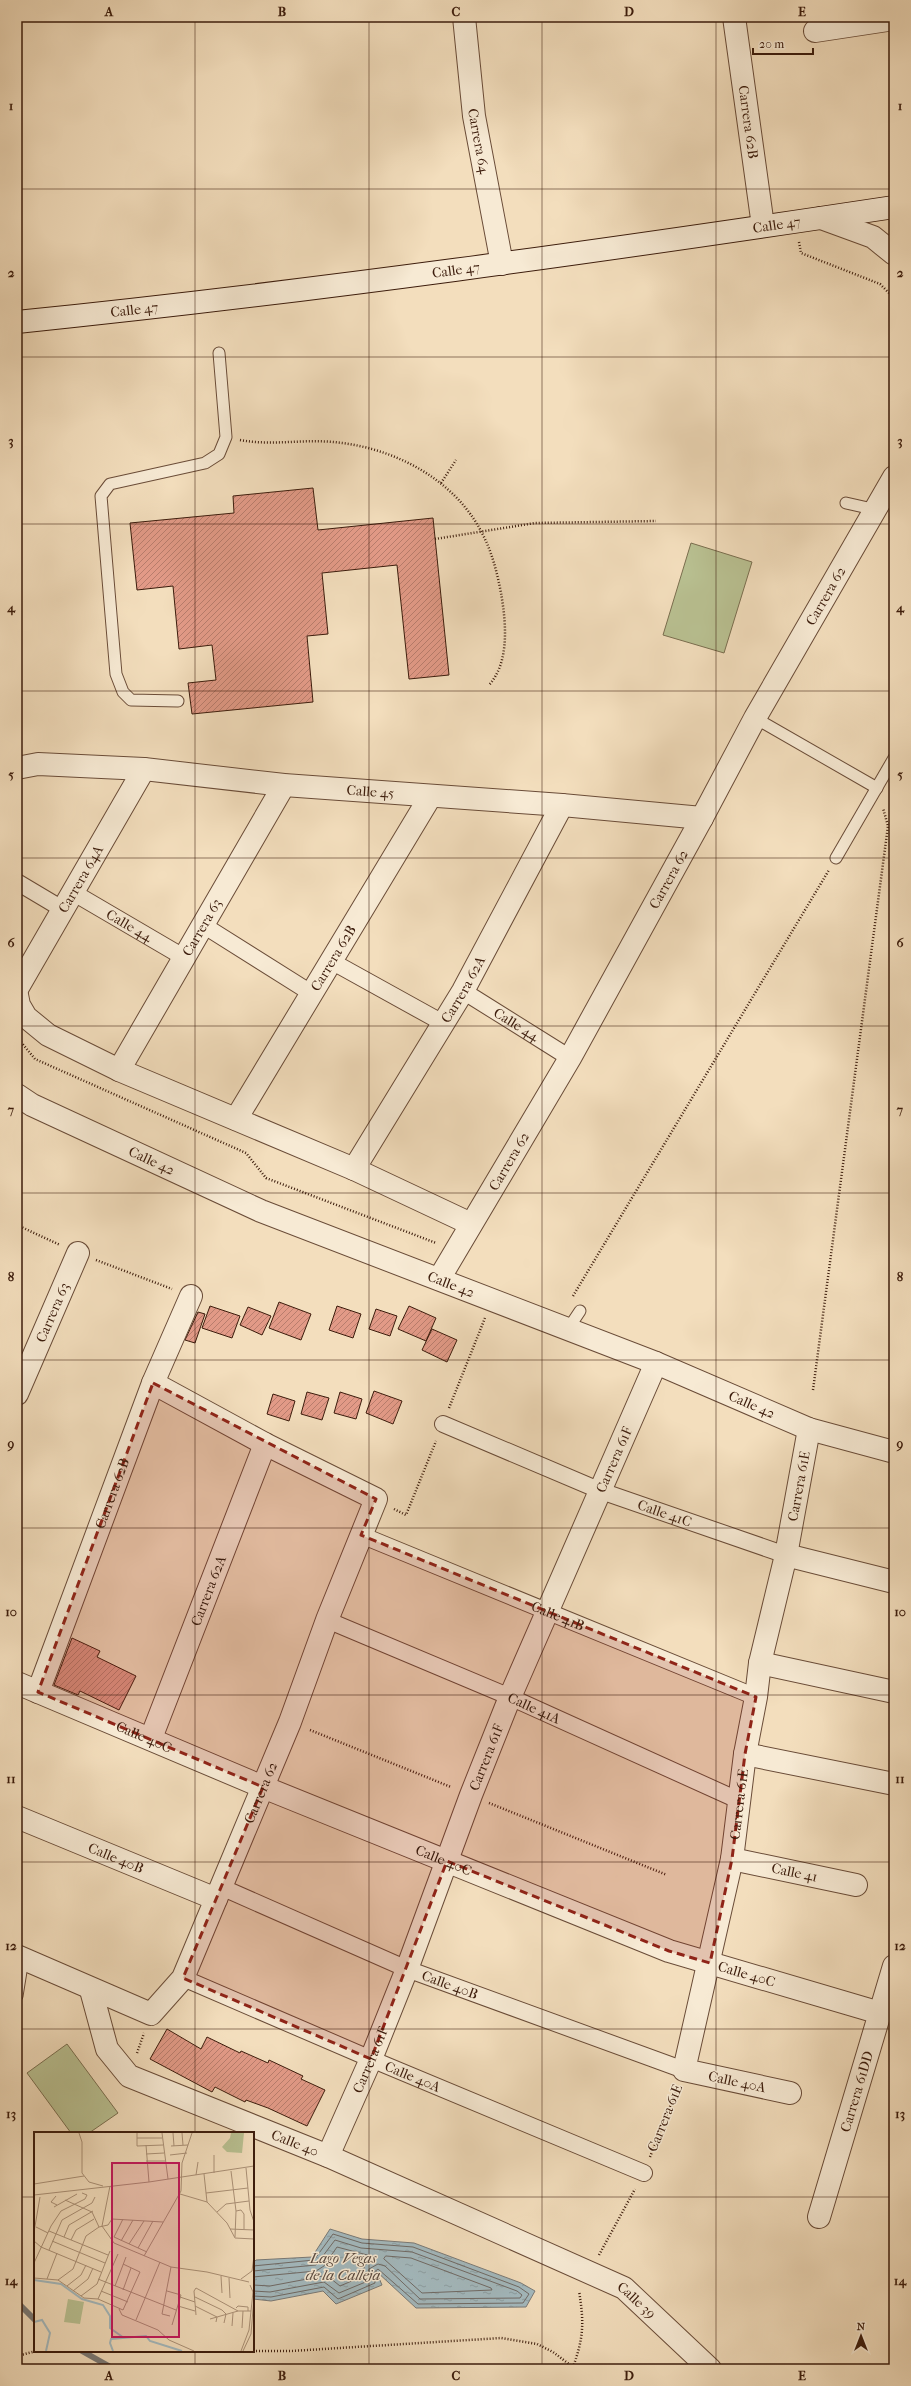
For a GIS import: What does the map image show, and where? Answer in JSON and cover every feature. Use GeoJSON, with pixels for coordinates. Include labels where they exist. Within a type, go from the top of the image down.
{"type":"FeatureCollection","features":[{"type":"Feature","properties":{"kind":"street","name":"Carrera 64"},"geometry":{"type":"LineString","coordinates":[[464,17],[474,116],[502,264]]}},
{"type":"Feature","properties":{"kind":"street","name":"Carrera 62B"},"geometry":{"type":"LineString","coordinates":[[734,17],[763,226]]}},
{"type":"Feature","properties":{"kind":"street"},"geometry":{"type":"LineString","coordinates":[[814,31],[894,19]]}},
{"type":"Feature","properties":{"kind":"street","name":"Calle 47"},"geometry":{"type":"LineString","coordinates":[[17,322],[214,300],[502,264],[894,207]]}},
{"type":"Feature","properties":{"kind":"street"},"geometry":{"type":"LineString","coordinates":[[821,218],[873,237],[894,254]]}},
{"type":"Feature","properties":{"kind":"street","name":"Carrera 62"},"geometry":{"type":"LineString","coordinates":[[439,1279],[570,1058],[702,818],[755,718],[877,510],[894,477]]}},
{"type":"Feature","properties":{"kind":"street","name":"Calle 45"},"geometry":{"type":"LineString","coordinates":[[17,768],[38,764],[144,769],[284,785],[430,797],[562,805],[702,818]]}},
{"type":"Feature","properties":{"kind":"street","name":"Carrera 64A"},"geometry":{"type":"LineString","coordinates":[[17,989],[69,902],[144,769]]}},
{"type":"Feature","properties":{"kind":"street","name":"Carrera 63"},"geometry":{"type":"LineString","coordinates":[[119,1070],[284,785]]}},
{"type":"Feature","properties":{"kind":"street","name":"Carrera 62B"},"geometry":{"type":"LineString","coordinates":[[236,1119],[430,797]]}},
{"type":"Feature","properties":{"kind":"street","name":"Carrera 62A"},"geometry":{"type":"LineString","coordinates":[[354,1169],[463,990],[562,805]]}},
{"type":"Feature","properties":{"kind":"street","name":"Calle 44"},"geometry":{"type":"LineString","coordinates":[[17,882],[69,902],[185,958]]}},
{"type":"Feature","properties":{"kind":"street"},"geometry":{"type":"LineString","coordinates":[[203,925],[311,993]]}},
{"type":"Feature","properties":{"kind":"street"},"geometry":{"type":"LineString","coordinates":[[330,961],[443,1023]]}},
{"type":"Feature","properties":{"kind":"street","name":"Calle 44"},"geometry":{"type":"LineString","coordinates":[[463,990],[570,1058]]}},
{"type":"Feature","properties":{"kind":"street"},"geometry":{"type":"LineString","coordinates":[[17,995],[19,1006],[26,1017],[48,1035],[119,1070],[354,1169],[471,1224]]}},
{"type":"Feature","properties":{"kind":"street","name":"Calle 42"},"geometry":{"type":"LineString","coordinates":[[17,1095],[32,1104],[261,1211],[439,1279],[574,1320],[656,1363],[808,1429],[891,1450]]}},
{"type":"Feature","properties":{"kind":"street","name":"Carrera 63"},"geometry":{"type":"LineString","coordinates":[[17,1394],[78,1253]]}},
{"type":"Feature","properties":{"kind":"street","name":"Carrera 62B"},"geometry":{"type":"LineString","coordinates":[[38,1692],[153,1383],[191,1296]]}},
{"type":"Feature","properties":{"kind":"street","name":"Carrera 61F"},"geometry":{"type":"LineString","coordinates":[[328,2156],[371,2059],[407,1969],[510,1697],[549,1613],[656,1363]]}},
{"type":"Feature","properties":{"kind":"street"},"geometry":{"type":"LineString","coordinates":[[153,1383],[265,1444]]}},
{"type":"Feature","properties":{"kind":"street","name":"Calle 41C"},"geometry":{"type":"LineString","coordinates":[[443,1424],[601,1491],[786,1554],[894,1582]]}},
{"type":"Feature","properties":{"kind":"street","name":"Carrera 61E"},"geometry":{"type":"LineString","coordinates":[[684,2070],[710,1963],[732,1859],[745,1754],[756,1697],[760,1663],[786,1554],[808,1429]]}},
{"type":"Feature","properties":{"kind":"street","name":"Carrera 62"},"geometry":{"type":"LineString","coordinates":[[151,2014],[183,1978],[290,1722],[327,1620],[376,1499],[265,1444]]}},
{"type":"Feature","properties":{"kind":"street","name":"Carrera 62A"},"geometry":{"type":"LineString","coordinates":[[151,1738],[265,1444]]}},
{"type":"Feature","properties":{"kind":"street","name":"Calle 41B"},"geometry":{"type":"LineString","coordinates":[[361,1535],[756,1697]]}},
{"type":"Feature","properties":{"kind":"street","name":"Calle 41A"},"geometry":{"type":"LineString","coordinates":[[327,1620],[510,1697],[740,1801]]}},
{"type":"Feature","properties":{"kind":"street"},"geometry":{"type":"LineString","coordinates":[[760,1663],[894,1692]]}},
{"type":"Feature","properties":{"kind":"street","name":"Calle 40C"},"geometry":{"type":"LineString","coordinates":[[17,1683],[263,1786],[669,1951],[880,2013]]}},
{"type":"Feature","properties":{"kind":"street"},"geometry":{"type":"LineString","coordinates":[[745,1754],[894,1784]]}},
{"type":"Feature","properties":{"kind":"street","name":"Calle 40B"},"geometry":{"type":"LineString","coordinates":[[17,1817],[218,1893],[407,1969],[684,2070]]}},
{"type":"Feature","properties":{"kind":"street","name":"Calle 41"},"geometry":{"type":"LineString","coordinates":[[732,1859],[856,1885]]}},
{"type":"Feature","properties":{"kind":"street"},"geometry":{"type":"LineString","coordinates":[[20,1957],[91,1990],[151,2014]]}},
{"type":"Feature","properties":{"kind":"street","name":"Carrera 61DD"},"geometry":{"type":"LineString","coordinates":[[819,2217],[894,1966]]}},
{"type":"Feature","properties":{"kind":"street","name":"Calle 40A"},"geometry":{"type":"LineString","coordinates":[[183,1978],[371,2059],[644,2173]]}},
{"type":"Feature","properties":{"kind":"street","name":"Calle 40"},"geometry":{"type":"LineString","coordinates":[[91,1990],[107,2049],[129,2076],[328,2156],[547,2254]]}},
{"type":"Feature","properties":{"kind":"street","name":"Calle 40A"},"geometry":{"type":"LineString","coordinates":[[684,2070],[790,2093]]}},
{"type":"Feature","properties":{"kind":"street","name":"Calle 39"},"geometry":{"type":"LineString","coordinates":[[547,2254],[584,2278],[624,2288],[710,2369]]}},
{"type":"Feature","properties":{"kind":"lane"},"geometry":{"type":"LineString","coordinates":[[178,701],[131,700],[123,692],[116,674],[101,496],[110,484],[205,463],[219,454],[226,438],[219,353]]}},
{"type":"Feature","properties":{"kind":"lane"},"geometry":{"type":"LineString","coordinates":[[846,503],[877,510]]}},
{"type":"Feature","properties":{"kind":"lane"},"geometry":{"type":"LineString","coordinates":[[755,718],[877,788]]}},
{"type":"Feature","properties":{"kind":"lane"},"geometry":{"type":"LineString","coordinates":[[836,858],[894,758]]}},
{"type":"Feature","properties":{"kind":"lane"},"geometry":{"type":"LineString","coordinates":[[17,1996],[20,1957]]}},
{"type":"Feature","properties":{"kind":"path"},"geometry":{"type":"LineString","coordinates":[[796,221],[801,253],[880,284],[894,298]]}},
{"type":"Feature","properties":{"kind":"path"},"geometry":{"type":"LineString","coordinates":[[226,438],[262,444],[298,441],[359,445],[385,452],[418,468],[441,483],[460,503],[482,532],[492,554],[503,607],[503,657],[496,677],[489,685]]}},
{"type":"Feature","properties":{"kind":"path"},"geometry":{"type":"LineString","coordinates":[[441,483],[456,460]]}},
{"type":"Feature","properties":{"kind":"path"},"geometry":{"type":"LineString","coordinates":[[435,539],[535,523],[656,521]]}},
{"type":"Feature","properties":{"kind":"path"},"geometry":{"type":"LineString","coordinates":[[813,1390],[888,826],[877,788]]}},
{"type":"Feature","properties":{"kind":"path"},"geometry":{"type":"LineString","coordinates":[[571,1300],[836,858]]}},
{"type":"Feature","properties":{"kind":"path"},"geometry":{"type":"LineString","coordinates":[[17,1225],[78,1253],[191,1296]]}},
{"type":"Feature","properties":{"kind":"path"},"geometry":{"type":"LineString","coordinates":[[129,2076],[151,2014]]}},
{"type":"Feature","properties":{"kind":"path","name":"Carrera 61E"},"geometry":{"type":"LineString","coordinates":[[584,2278],[644,2173],[684,2070]]}},
{"type":"Feature","properties":{"kind":"path"},"geometry":{"type":"LineString","coordinates":[[573,2366],[582,2344],[584,2278]]}},
{"type":"Feature","properties":{"kind":"path"},"geometry":{"type":"LineString","coordinates":[[254,2351],[291,2351],[501,2338],[537,2344],[553,2352],[576,2369]]}},
{"type":"Feature","properties":{"kind":"path"},"geometry":{"type":"LineString","coordinates":[[17,2356],[34,2352]]}},
{"type":"Feature","properties":{"kind":"highlighted area"},"geometry":{"type":"Polygon","coordinates":[[[153,1383],[376,1499],[361,1535],[756,1697],[745,1754],[732,1859],[710,1963],[669,1951],[447,1861],[371,2059],[183,1978],[263,1787],[38,1692],[153,1383]]]}},
{"type":"Feature","properties":{"kind":"green space"},"geometry":{"type":"Polygon","coordinates":[[[691,543],[752,562],[724,653],[663,635],[691,543]]]}},
{"type":"Feature","properties":{"kind":"green space"},"geometry":{"type":"Polygon","coordinates":[[[67,2044],[118,2113],[90,2132],[70,2132],[27,2073],[67,2044]]]}},
{"type":"Feature","properties":{"kind":"water","name":"Lago Vegas de la Calleja"},"geometry":{"type":"Polygon","coordinates":[[[330,2229],[362,2239],[414,2243],[521,2283],[535,2291],[526,2307],[416,2308],[376,2271],[382,2285],[336,2304],[323,2291],[271,2301],[254,2299],[254,2262],[256,2260],[312,2257],[330,2229]]]}},
{"type":"Feature","properties":{"kind":"building"},"geometry":{"type":"Polygon","coordinates":[[[313,488],[318,530],[433,518],[449,675],[409,679],[397,565],[322,573],[328,634],[307,636],[313,702],[192,714],[188,683],[216,680],[212,645],[179,649],[173,586],[137,590],[130,523],[234,513],[233,496],[313,488]]]}},
{"type":"Feature","properties":{"kind":"building"},"geometry":{"type":"Polygon","coordinates":[[[279,1302],[311,1314],[301,1340],[269,1328],[279,1302]]]}},
{"type":"Feature","properties":{"kind":"building"},"geometry":{"type":"Polygon","coordinates":[[[210,1306],[240,1316],[232,1338],[202,1328],[210,1306]]]}},
{"type":"Feature","properties":{"kind":"building"},"geometry":{"type":"Polygon","coordinates":[[[337,1306],[361,1314],[353,1338],[329,1330],[337,1306]]]}},
{"type":"Feature","properties":{"kind":"building"},"geometry":{"type":"Polygon","coordinates":[[[409,1306],[436,1318],[426,1341],[398,1329],[409,1306]]]}},
{"type":"Feature","properties":{"kind":"building"},"geometry":{"type":"Polygon","coordinates":[[[248,1307],[271,1316],[262,1335],[240,1325],[248,1307]]]}},
{"type":"Feature","properties":{"kind":"building"},"geometry":{"type":"Polygon","coordinates":[[[376,1309],[397,1316],[390,1336],[369,1329],[376,1309]]]}},
{"type":"Feature","properties":{"kind":"building"},"geometry":{"type":"Polygon","coordinates":[[[198,1312],[205,1314],[195,1343],[185,1340],[198,1312]]]}},
{"type":"Feature","properties":{"kind":"building"},"geometry":{"type":"Polygon","coordinates":[[[432,1329],[457,1340],[447,1362],[422,1350],[432,1329]]]}},
{"type":"Feature","properties":{"kind":"building"},"geometry":{"type":"Polygon","coordinates":[[[374,1391],[402,1401],[393,1424],[366,1413],[374,1391]]]}},
{"type":"Feature","properties":{"kind":"building"},"geometry":{"type":"Polygon","coordinates":[[[307,1392],[329,1398],[322,1420],[301,1414],[307,1392]]]}},
{"type":"Feature","properties":{"kind":"building"},"geometry":{"type":"Polygon","coordinates":[[[340,1392],[362,1399],[356,1419],[334,1413],[340,1392]]]}},
{"type":"Feature","properties":{"kind":"building"},"geometry":{"type":"Polygon","coordinates":[[[273,1394],[295,1401],[289,1421],[267,1414],[273,1394]]]}},
{"type":"Feature","properties":{"kind":"building"},"geometry":{"type":"Polygon","coordinates":[[[72,1638],[100,1651],[97,1657],[136,1676],[119,1710],[80,1691],[78,1695],[54,1685],[72,1638]]]}},
{"type":"Feature","properties":{"kind":"building"},"geometry":{"type":"Polygon","coordinates":[[[167,2029],[201,2049],[207,2037],[240,2053],[241,2051],[268,2063],[269,2060],[303,2076],[301,2079],[325,2090],[307,2126],[268,2108],[246,2100],[245,2102],[215,2087],[212,2092],[150,2059],[167,2029]]]}},
{"type":"Feature","properties":{"kind":"waterway"},"geometry":{"type":"LineString","coordinates":[[17,2302],[34,2319]]}},
{"type":"Feature","properties":{"kind":"waterway"},"geometry":{"type":"LineString","coordinates":[[84,2352],[114,2369]]}}]}
